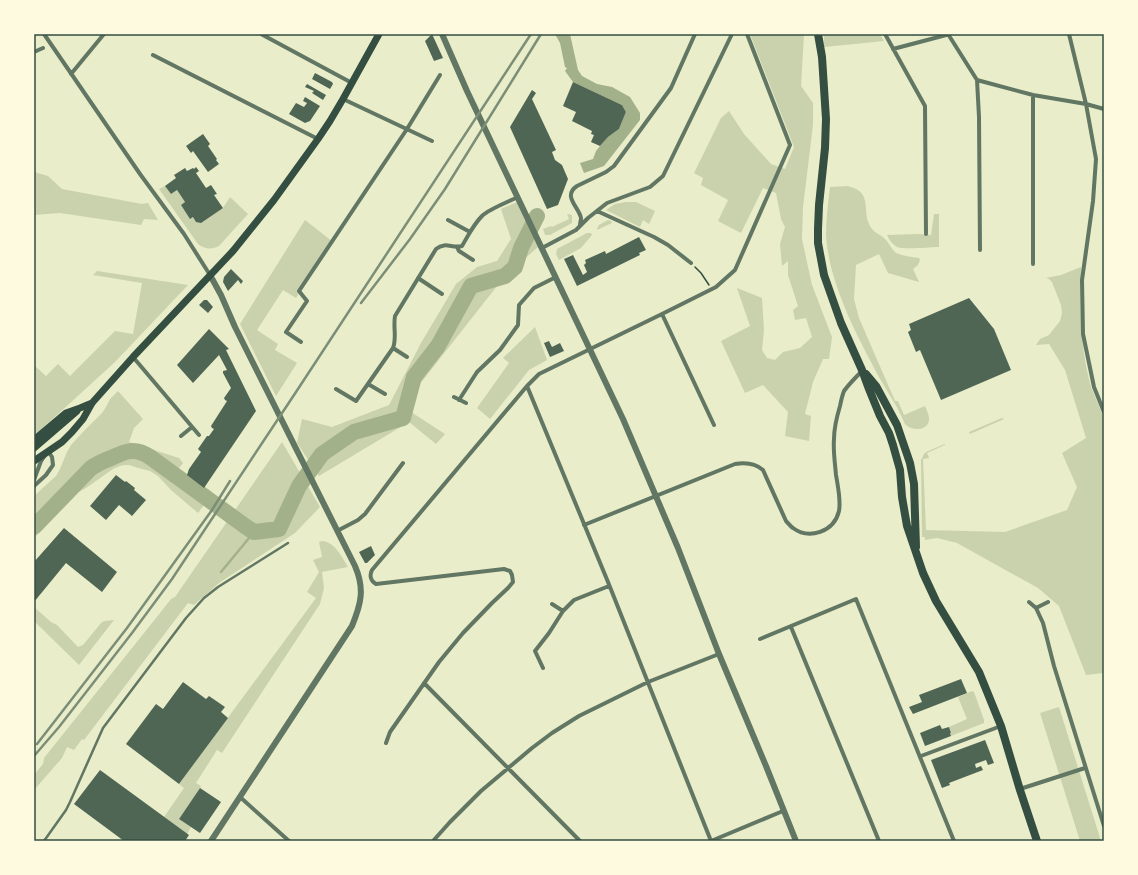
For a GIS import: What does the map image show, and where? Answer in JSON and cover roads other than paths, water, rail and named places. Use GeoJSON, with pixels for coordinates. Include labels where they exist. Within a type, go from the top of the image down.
{"type":"FeatureCollection","features":[{"type":"Feature","properties":{"kind":"highway"},"geometry":{"type":"LineString","coordinates":[[818,34],[822,57],[826,119],[825,148],[819,205],[818,243],[824,275],[840,323],[862,370],[893,445],[900,470],[902,497],[907,526],[916,555],[932,593],[979,672],[1001,726],[1037,841]]}},
{"type":"Feature","properties":{"kind":"highway"},"geometry":{"type":"LineString","coordinates":[[862,370],[876,386],[897,425],[910,463],[914,484],[916,555]]}},
{"type":"Feature","properties":{"kind":"main road"},"geometry":{"type":"LineString","coordinates":[[34,461],[62,442],[72,432],[83,419],[92,402],[233,251],[274,200],[318,139],[343,99],[379,34]]}},
{"type":"Feature","properties":{"kind":"main road"},"geometry":{"type":"LineString","coordinates":[[34,445],[66,413],[92,402]]}},
{"type":"Feature","properties":{"kind":"main road"},"geometry":{"type":"LineString","coordinates":[[34,445],[54,431],[80,408]]}},
{"type":"Feature","properties":{"kind":"main road"},"geometry":{"type":"LineString","coordinates":[[48,451],[54,431]]}},
{"type":"Feature","properties":{"kind":"main road"},"geometry":{"type":"LineString","coordinates":[[34,445],[48,451]]}},
{"type":"Feature","properties":{"kind":"street"},"geometry":{"type":"LineString","coordinates":[[44,34],[70,74],[184,234],[210,275],[356,569],[361,583],[361,598],[352,626],[211,841]]}},
{"type":"Feature","properties":{"kind":"street"},"geometry":{"type":"LineString","coordinates":[[70,74],[104,34]]}},
{"type":"Feature","properties":{"kind":"street"},"geometry":{"type":"LineString","coordinates":[[260,34],[352,83]]}},
{"type":"Feature","properties":{"kind":"street"},"geometry":{"type":"LineString","coordinates":[[442,34],[623,419],[678,548],[719,654],[796,841]]}},
{"type":"Feature","properties":{"kind":"street"},"geometry":{"type":"LineString","coordinates":[[580,225],[580,217],[571,196],[573,189],[606,172],[614,166],[671,88],[695,34]]}},
{"type":"Feature","properties":{"kind":"street"},"geometry":{"type":"LineString","coordinates":[[542,246],[576,230],[597,210],[607,203],[650,187],[663,176],[732,34]]}},
{"type":"Feature","properties":{"kind":"street"},"geometry":{"type":"LineString","coordinates":[[386,743],[390,732],[438,662],[464,632],[513,582],[510,571],[504,569],[396,583],[376,584],[372,581],[372,570],[527,386],[539,374],[716,287],[735,270],[790,145],[747,34]]}},
{"type":"Feature","properties":{"kind":"street"},"geometry":{"type":"LineString","coordinates":[[884,34],[925,106],[926,234]]}},
{"type":"Feature","properties":{"kind":"street"},"geometry":{"type":"LineString","coordinates":[[893,49],[949,34],[977,80],[979,117],[980,250]]}},
{"type":"Feature","properties":{"kind":"street"},"geometry":{"type":"LineString","coordinates":[[1068,34],[1086,104],[1096,159],[1082,280],[1083,334],[1094,387],[1104,412]]}},
{"type":"Feature","properties":{"kind":"street"},"geometry":{"type":"LineString","coordinates":[[34,52],[43,48]]}},
{"type":"Feature","properties":{"kind":"street"},"geometry":{"type":"LineString","coordinates":[[153,55],[318,139]]}},
{"type":"Feature","properties":{"kind":"street"},"geometry":{"type":"LineString","coordinates":[[301,342],[286,332],[307,301],[299,291],[407,129],[440,75]]}},
{"type":"Feature","properties":{"kind":"street"},"geometry":{"type":"LineString","coordinates":[[977,80],[1104,109]]}},
{"type":"Feature","properties":{"kind":"street"},"geometry":{"type":"LineString","coordinates":[[1033,94],[1033,264]]}},
{"type":"Feature","properties":{"kind":"street"},"geometry":{"type":"LineString","coordinates":[[343,99],[432,141]]}},
{"type":"Feature","properties":{"kind":"street"},"geometry":{"type":"LineString","coordinates":[[336,389],[356,401],[392,348],[395,342],[395,316],[436,249],[441,245],[457,247],[462,246],[482,216],[498,206],[518,197]]}},
{"type":"Feature","properties":{"kind":"street"},"geometry":{"type":"LineString","coordinates":[[597,210],[654,237],[668,245],[691,263]]}},
{"type":"Feature","properties":{"kind":"street"},"geometry":{"type":"LineString","coordinates":[[448,220],[470,232]]}},
{"type":"Feature","properties":{"kind":"street"},"geometry":{"type":"LineString","coordinates":[[457,247],[459,251],[473,260]]}},
{"type":"Feature","properties":{"kind":"street"},"geometry":{"type":"LineString","coordinates":[[459,400],[477,372],[500,350],[518,325],[519,305],[534,288],[556,277]]}},
{"type":"Feature","properties":{"kind":"street"},"geometry":{"type":"LineString","coordinates":[[418,278],[442,294]]}},
{"type":"Feature","properties":{"kind":"street"},"geometry":{"type":"LineString","coordinates":[[662,314],[714,425]]}},
{"type":"Feature","properties":{"kind":"street"},"geometry":{"type":"LineString","coordinates":[[392,348],[407,357]]}},
{"type":"Feature","properties":{"kind":"street"},"geometry":{"type":"LineString","coordinates":[[133,357],[199,435]]}},
{"type":"Feature","properties":{"kind":"street"},"geometry":{"type":"LineString","coordinates":[[584,525],[735,464],[743,463],[758,466],[763,470],[786,521],[792,528],[809,534],[816,534],[824,531],[831,525],[839,511],[834,454],[834,438],[838,414],[844,392],[862,370]]}},
{"type":"Feature","properties":{"kind":"street"},"geometry":{"type":"LineString","coordinates":[[368,384],[385,394]]}},
{"type":"Feature","properties":{"kind":"street"},"geometry":{"type":"LineString","coordinates":[[527,386],[648,682],[711,841],[783,811]]}},
{"type":"Feature","properties":{"kind":"street"},"geometry":{"type":"LineString","coordinates":[[454,397],[466,403]]}},
{"type":"Feature","properties":{"kind":"street"},"geometry":{"type":"LineString","coordinates":[[181,436],[192,427]]}},
{"type":"Feature","properties":{"kind":"street"},"geometry":{"type":"LineString","coordinates":[[34,480],[41,461],[48,451],[52,457],[53,465],[46,475],[34,486]]}},
{"type":"Feature","properties":{"kind":"street"},"geometry":{"type":"LineString","coordinates":[[337,531],[358,520],[365,514],[403,463]]}},
{"type":"Feature","properties":{"kind":"street"},"geometry":{"type":"LineString","coordinates":[[543,668],[535,651],[545,638],[562,610],[574,600],[609,586]]}},
{"type":"Feature","properties":{"kind":"street"},"geometry":{"type":"LineString","coordinates":[[760,639],[856,599],[921,756],[954,841]]}},
{"type":"Feature","properties":{"kind":"street"},"geometry":{"type":"LineString","coordinates":[[1029,602],[1036,608],[1043,623],[1054,666],[1104,826]]}},
{"type":"Feature","properties":{"kind":"street"},"geometry":{"type":"LineString","coordinates":[[1036,608],[1048,602]]}},
{"type":"Feature","properties":{"kind":"street"},"geometry":{"type":"LineString","coordinates":[[552,604],[562,610]]}},
{"type":"Feature","properties":{"kind":"street"},"geometry":{"type":"LineString","coordinates":[[790,627],[879,841]]}},
{"type":"Feature","properties":{"kind":"street"},"geometry":{"type":"LineString","coordinates":[[433,841],[481,791],[542,740],[579,716],[648,682],[719,654]]}},
{"type":"Feature","properties":{"kind":"street"},"geometry":{"type":"LineString","coordinates":[[424,683],[580,841]]}},
{"type":"Feature","properties":{"kind":"street"},"geometry":{"type":"LineString","coordinates":[[921,756],[1001,726]]}},
{"type":"Feature","properties":{"kind":"street"},"geometry":{"type":"LineString","coordinates":[[1020,790],[1085,768]]}},
{"type":"Feature","properties":{"kind":"street"},"geometry":{"type":"LineString","coordinates":[[240,797],[289,841]]}},
{"type":"Feature","properties":{"kind":"lane"},"geometry":{"type":"LineString","coordinates":[[44,841],[66,810],[103,728],[186,618],[204,598],[218,587],[288,543]]}},
{"type":"Feature","properties":{"kind":"waterway"},"geometry":{"type":"LineString","coordinates":[[34,527],[91,468],[121,453],[135,451],[150,457],[254,532],[279,529],[299,486],[322,454],[354,432],[403,418],[414,377],[438,346],[471,286],[505,276],[515,267],[521,248],[537,216]]}},
{"type":"Feature","properties":{"kind":"waterway"},"geometry":{"type":"LineString","coordinates":[[221,572],[254,532]]}},
{"type":"Feature","properties":{"kind":"railway"},"geometry":{"type":"LineString","coordinates":[[34,756],[59,727],[172,579],[531,34]]}},
{"type":"Feature","properties":{"kind":"railway"},"geometry":{"type":"LineString","coordinates":[[361,303],[410,239],[445,189],[541,34]]}},
{"type":"Feature","properties":{"kind":"railway"},"geometry":{"type":"LineString","coordinates":[[37,744],[127,628],[212,510],[230,481]]}}]}
